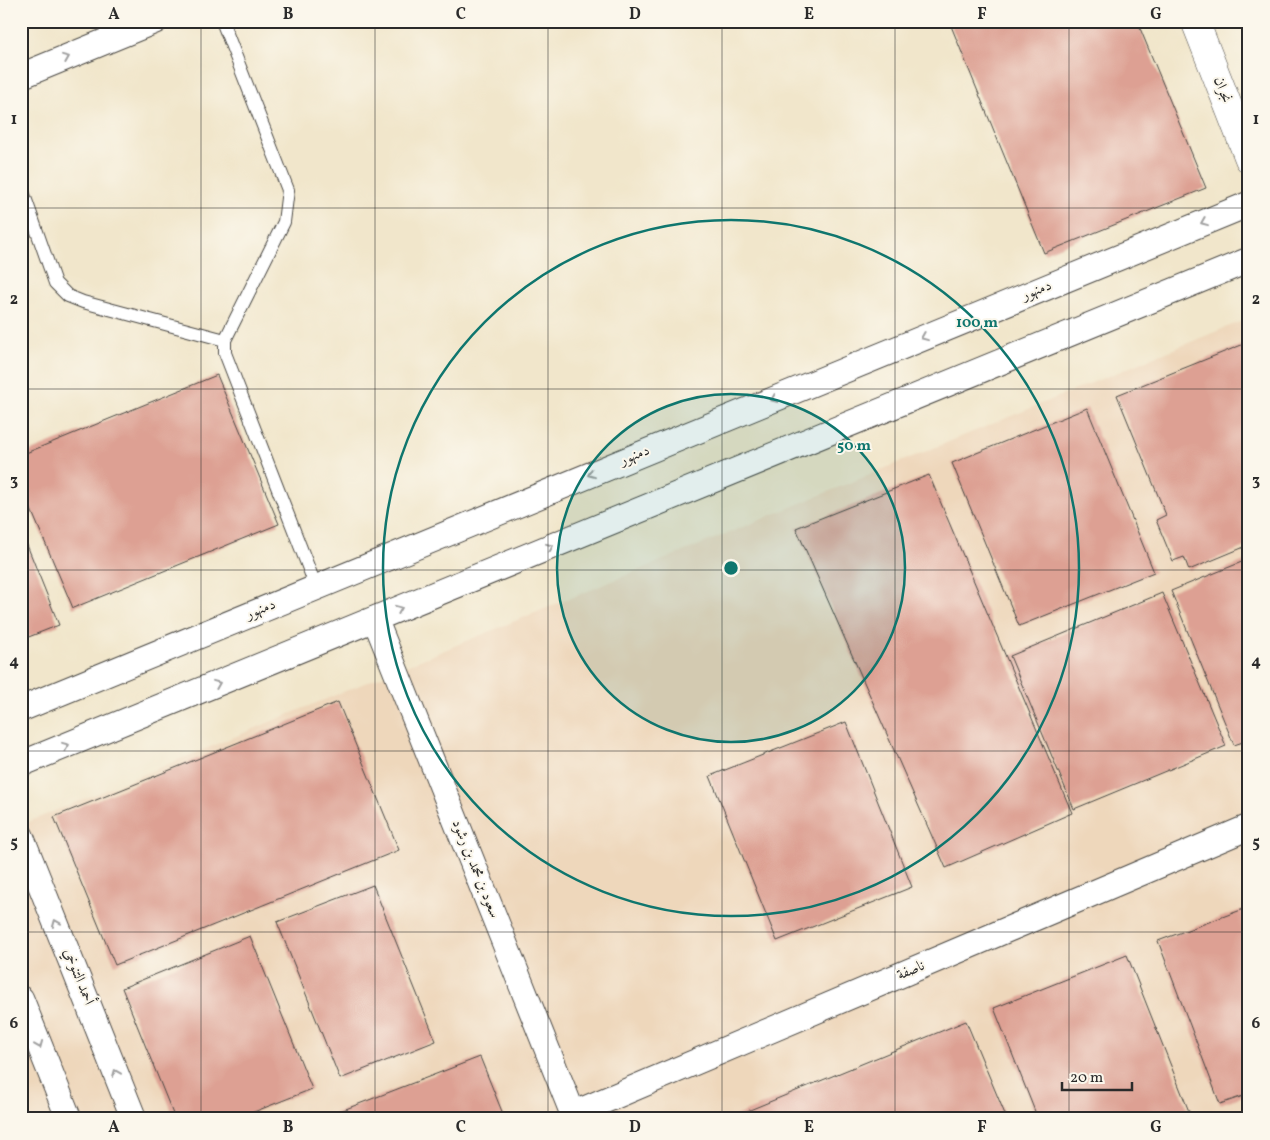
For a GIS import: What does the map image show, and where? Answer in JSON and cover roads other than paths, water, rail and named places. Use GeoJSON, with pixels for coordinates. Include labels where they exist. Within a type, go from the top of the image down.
{"type":"FeatureCollection","features":[{"type":"Feature","properties":{"kind":"street"},"geometry":{"type":"LineString","coordinates":[[21,76],[155,21]]}},
{"type":"Feature","properties":{"kind":"street","name":"نجران"},"geometry":{"type":"LineString","coordinates":[[1195,21],[1249,159]]}},
{"type":"Feature","properties":{"kind":"street","name":"دمنهور"},"geometry":{"type":"LineString","coordinates":[[21,708],[1249,204]]}},
{"type":"Feature","properties":{"kind":"street"},"geometry":{"type":"LineString","coordinates":[[21,764],[1249,260]]}},
{"type":"Feature","properties":{"kind":"street","name":"سعود بن محمد بن رشود"},"geometry":{"type":"LineString","coordinates":[[375,619],[574,1116]]}},
{"type":"Feature","properties":{"kind":"street","name":"ناصفة"},"geometry":{"type":"LineString","coordinates":[[574,1116],[1249,827]]}},
{"type":"Feature","properties":{"kind":"street","name":"أحمد التنوخي"},"geometry":{"type":"LineString","coordinates":[[21,836],[134,1119]]}},
{"type":"Feature","properties":{"kind":"street"},"geometry":{"type":"LineString","coordinates":[[21,999],[69,1119]]}},
{"type":"Feature","properties":{"kind":"lane"},"geometry":{"type":"LineString","coordinates":[[222,21],[288,190],[284,222],[225,340],[225,353],[316,588]]}},
{"type":"Feature","properties":{"kind":"lane"},"geometry":{"type":"LineString","coordinates":[[21,186],[55,283],[61,291],[83,302],[225,340]]}}]}
